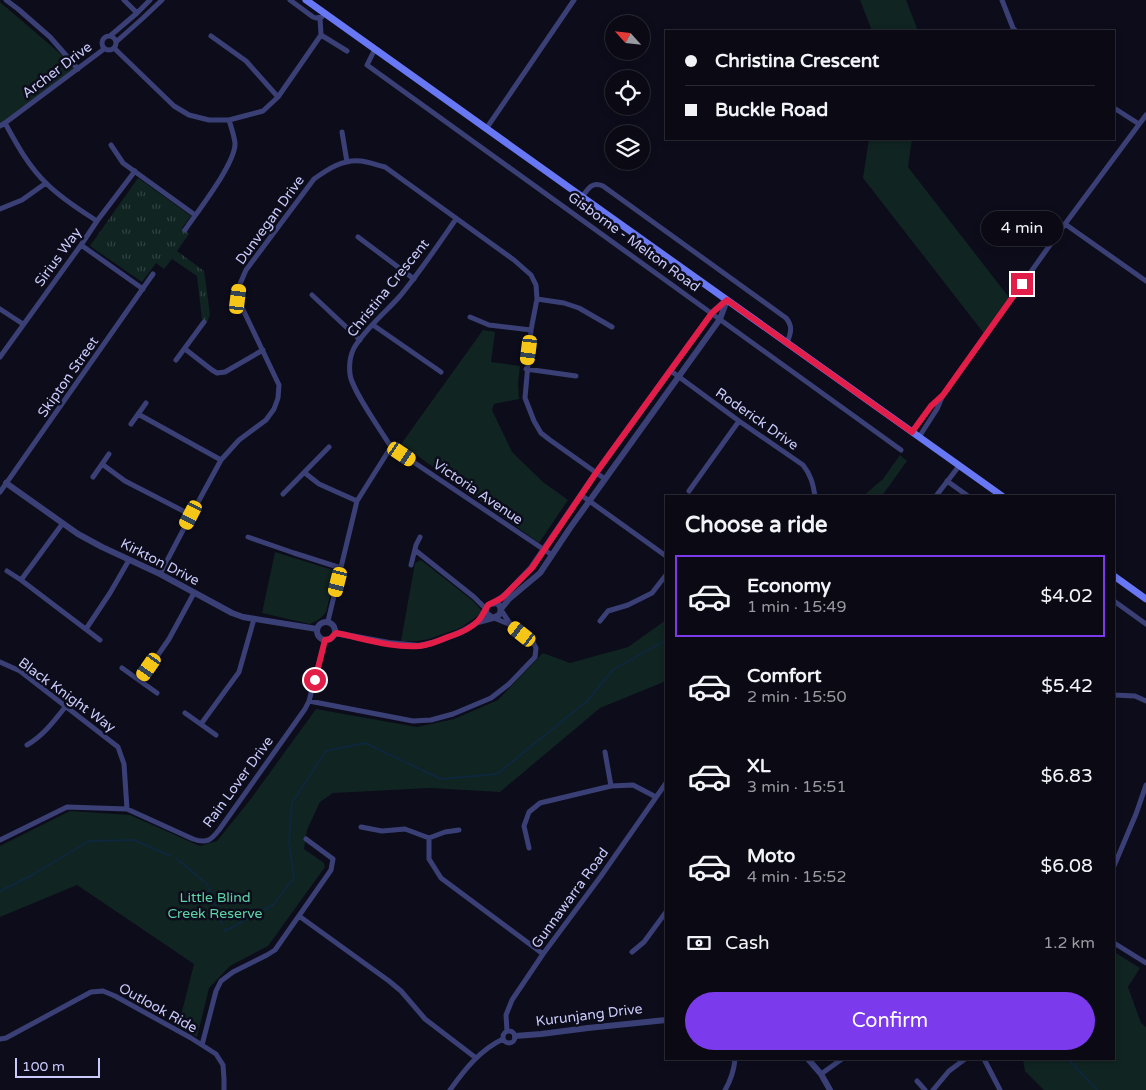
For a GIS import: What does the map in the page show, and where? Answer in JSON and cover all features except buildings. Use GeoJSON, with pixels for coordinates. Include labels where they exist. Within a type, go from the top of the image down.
{"type":"FeatureCollection","features":[{"type":"Feature","properties":{"kind":"main road","name":"Gisborne - Melton Road"},"geometry":{"type":"LineString","coordinates":[[306,0],[323,16],[375,49],[1001,495]]}},
{"type":"Feature","properties":{"kind":"main road"},"geometry":{"type":"LineString","coordinates":[[1115,577],[1146,599]]}},
{"type":"Feature","properties":{"kind":"street"},"geometry":{"type":"LineString","coordinates":[[6,0],[50,37],[78,68]]}},
{"type":"Feature","properties":{"kind":"street"},"geometry":{"type":"LineString","coordinates":[[124,0],[137,13]]}},
{"type":"Feature","properties":{"kind":"street"},"geometry":{"type":"LineString","coordinates":[[114,48],[110,50],[104,48],[102,40],[110,36],[150,0]]}},
{"type":"Feature","properties":{"kind":"street"},"geometry":{"type":"LineString","coordinates":[[114,48],[116,42],[162,0]]}},
{"type":"Feature","properties":{"kind":"street","name":"Gisborne - Melton Road"},"geometry":{"type":"LineString","coordinates":[[290,0],[313,17],[323,16]]}},
{"type":"Feature","properties":{"kind":"street"},"geometry":{"type":"LineString","coordinates":[[486,129],[574,0]]}},
{"type":"Feature","properties":{"kind":"street"},"geometry":{"type":"LineString","coordinates":[[1002,0],[1015,30]]}},
{"type":"Feature","properties":{"kind":"street"},"geometry":{"type":"LineString","coordinates":[[114,48],[167,99],[189,116],[210,120],[229,120],[262,111],[278,97],[321,35],[323,16]]}},
{"type":"Feature","properties":{"kind":"street"},"geometry":{"type":"LineString","coordinates":[[321,35],[347,51]]}},
{"type":"Feature","properties":{"kind":"street"},"geometry":{"type":"LineString","coordinates":[[110,36],[116,42]]}},
{"type":"Feature","properties":{"kind":"street"},"geometry":{"type":"LineString","coordinates":[[211,36],[246,61],[278,97]]}},
{"type":"Feature","properties":{"kind":"street","name":"Archer Drive"},"geometry":{"type":"LineString","coordinates":[[3,124],[104,48]]}},
{"type":"Feature","properties":{"kind":"street","name":"Gisborne - Melton Road"},"geometry":{"type":"LineString","coordinates":[[375,49],[367,65],[901,450]]}},
{"type":"Feature","properties":{"kind":"street"},"geometry":{"type":"LineString","coordinates":[[1115,109],[1139,124]]}},
{"type":"Feature","properties":{"kind":"street"},"geometry":{"type":"LineString","coordinates":[[912,432],[931,406],[943,395],[1065,224],[1146,115]]}},
{"type":"Feature","properties":{"kind":"street"},"geometry":{"type":"LineString","coordinates":[[185,230],[224,173],[231,159],[235,144],[229,120]]}},
{"type":"Feature","properties":{"kind":"street"},"geometry":{"type":"LineString","coordinates":[[3,124],[27,160],[46,183],[64,199],[97,221]]}},
{"type":"Feature","properties":{"kind":"street"},"geometry":{"type":"LineString","coordinates":[[342,132],[347,162]]}},
{"type":"Feature","properties":{"kind":"street"},"geometry":{"type":"LineString","coordinates":[[111,145],[123,163],[195,214]]}},
{"type":"Feature","properties":{"kind":"street","name":"Dunvegan Drive"},"geometry":{"type":"LineString","coordinates":[[160,574],[221,460],[239,440],[266,420],[274,409],[278,398],[279,385],[238,299],[240,284],[246,270],[314,179],[328,169],[347,162],[361,161],[385,167],[514,260],[531,275],[536,285],[537,299],[526,369],[525,398],[534,421],[542,433],[605,479]]}},
{"type":"Feature","properties":{"kind":"street","name":"Sirius Way"},"geometry":{"type":"LineString","coordinates":[[0,357],[134,171]]}},
{"type":"Feature","properties":{"kind":"street"},"geometry":{"type":"LineString","coordinates":[[0,209],[22,200],[46,183]]}},
{"type":"Feature","properties":{"kind":"street","name":"Gisborne - Melton Road"},"geometry":{"type":"LineString","coordinates":[[582,197],[593,184],[603,186],[786,318],[790,322],[791,327],[787,343]]}},
{"type":"Feature","properties":{"kind":"street","name":"Christina Crescent"},"geometry":{"type":"LineString","coordinates":[[391,447],[354,388],[350,376],[350,361],[354,349],[360,340],[414,279],[456,219]]}},
{"type":"Feature","properties":{"kind":"street"},"geometry":{"type":"LineString","coordinates":[[1065,224],[1146,281]]}},
{"type":"Feature","properties":{"kind":"street"},"geometry":{"type":"LineString","coordinates":[[358,237],[414,279]]}},
{"type":"Feature","properties":{"kind":"street"},"geometry":{"type":"LineString","coordinates":[[81,245],[143,289]]}},
{"type":"Feature","properties":{"kind":"street","name":"Skipton Street"},"geometry":{"type":"LineString","coordinates":[[0,492],[154,274]]}},
{"type":"Feature","properties":{"kind":"street"},"geometry":{"type":"LineString","coordinates":[[312,295],[360,340]]}},
{"type":"Feature","properties":{"kind":"street"},"geometry":{"type":"LineString","coordinates":[[537,299],[564,303],[579,308],[612,327]]}},
{"type":"Feature","properties":{"kind":"street"},"geometry":{"type":"LineString","coordinates":[[478,622],[488,605],[505,595],[532,568],[596,473],[712,313],[727,300]]}},
{"type":"Feature","properties":{"kind":"street"},"geometry":{"type":"LineString","coordinates":[[336,633],[389,643],[420,646],[454,635],[478,622],[499,615],[509,599],[540,573],[720,319],[727,300]]}},
{"type":"Feature","properties":{"kind":"street"},"geometry":{"type":"LineString","coordinates":[[0,309],[23,324]]}},
{"type":"Feature","properties":{"kind":"street"},"geometry":{"type":"LineString","coordinates":[[470,317],[489,325],[531,330]]}},
{"type":"Feature","properties":{"kind":"street"},"geometry":{"type":"LineString","coordinates":[[176,360],[204,322]]}},
{"type":"Feature","properties":{"kind":"street"},"geometry":{"type":"LineString","coordinates":[[373,325],[441,372]]}},
{"type":"Feature","properties":{"kind":"street"},"geometry":{"type":"LineString","coordinates":[[185,349],[217,373],[225,372],[263,350]]}},
{"type":"Feature","properties":{"kind":"street"},"geometry":{"type":"LineString","coordinates":[[526,369],[576,376]]}},
{"type":"Feature","properties":{"kind":"street","name":"Roderick Drive"},"geometry":{"type":"LineString","coordinates":[[670,371],[803,466],[813,482],[815,495]]}},
{"type":"Feature","properties":{"kind":"street"},"geometry":{"type":"LineString","coordinates":[[919,437],[937,409],[943,395]]}},
{"type":"Feature","properties":{"kind":"street"},"geometry":{"type":"LineString","coordinates":[[131,424],[146,403]]}},
{"type":"Feature","properties":{"kind":"street"},"geometry":{"type":"LineString","coordinates":[[138,414],[221,460]]}},
{"type":"Feature","properties":{"kind":"street"},"geometry":{"type":"LineString","coordinates":[[689,492],[739,421]]}},
{"type":"Feature","properties":{"kind":"street"},"geometry":{"type":"LineString","coordinates":[[328,621],[357,501],[391,447]]}},
{"type":"Feature","properties":{"kind":"street","name":"Victoria Avenue"},"geometry":{"type":"LineString","coordinates":[[391,447],[552,555]]}},
{"type":"Feature","properties":{"kind":"street"},"geometry":{"type":"LineString","coordinates":[[283,494],[328,448]]}},
{"type":"Feature","properties":{"kind":"street"},"geometry":{"type":"LineString","coordinates":[[93,477],[109,454]]}},
{"type":"Feature","properties":{"kind":"street"},"geometry":{"type":"LineString","coordinates":[[102,464],[125,480],[191,515]]}},
{"type":"Feature","properties":{"kind":"street"},"geometry":{"type":"LineString","coordinates":[[937,495],[959,466]]}},
{"type":"Feature","properties":{"kind":"street"},"geometry":{"type":"LineString","coordinates":[[305,473],[320,484],[357,501]]}},
{"type":"Feature","properties":{"kind":"street"},"geometry":{"type":"LineString","coordinates":[[947,481],[967,495]]}},
{"type":"Feature","properties":{"kind":"street","name":"Kirkton Drive"},"geometry":{"type":"LineString","coordinates":[[6,483],[78,534],[160,574],[232,613],[317,629]]}},
{"type":"Feature","properties":{"kind":"street"},"geometry":{"type":"LineString","coordinates":[[581,495],[665,555]]}},
{"type":"Feature","properties":{"kind":"street"},"geometry":{"type":"LineString","coordinates":[[21,580],[64,523]]}},
{"type":"Feature","properties":{"kind":"street"},"geometry":{"type":"LineString","coordinates":[[248,537],[341,568]]}},
{"type":"Feature","properties":{"kind":"street"},"geometry":{"type":"LineString","coordinates":[[411,565],[420,537]]}},
{"type":"Feature","properties":{"kind":"street"},"geometry":{"type":"LineString","coordinates":[[325,640],[309,701],[413,721],[431,720],[453,714],[491,698],[509,684],[535,657],[536,648],[533,642],[511,625],[487,614],[486,610],[474,597],[415,550]]}},
{"type":"Feature","properties":{"kind":"street"},"geometry":{"type":"LineString","coordinates":[[86,629],[129,560]]}},
{"type":"Feature","properties":{"kind":"street"},"geometry":{"type":"LineString","coordinates":[[8,571],[100,640]]}},
{"type":"Feature","properties":{"kind":"street"},"geometry":{"type":"LineString","coordinates":[[600,621],[608,611],[628,604],[652,592],[665,576]]}},
{"type":"Feature","properties":{"kind":"street"},"geometry":{"type":"LineString","coordinates":[[140,681],[168,639],[194,593]]}},
{"type":"Feature","properties":{"kind":"street"},"geometry":{"type":"LineString","coordinates":[[474,597],[498,605],[511,625]]}},
{"type":"Feature","properties":{"kind":"street"},"geometry":{"type":"LineString","coordinates":[[1115,602],[1146,624]]}},
{"type":"Feature","properties":{"kind":"street"},"geometry":{"type":"LineString","coordinates":[[202,724],[239,672],[254,618]]}},
{"type":"Feature","properties":{"kind":"street"},"geometry":{"type":"LineString","coordinates":[[325,640],[318,634],[317,629],[321,623],[328,621]]}},
{"type":"Feature","properties":{"kind":"street"},"geometry":{"type":"LineString","coordinates":[[328,621],[334,626],[336,633]]}},
{"type":"Feature","properties":{"kind":"street"},"geometry":{"type":"LineString","coordinates":[[325,640],[330,639],[336,633]]}},
{"type":"Feature","properties":{"kind":"street","name":"Black Knight Way"},"geometry":{"type":"LineString","coordinates":[[0,662],[20,671],[118,747],[124,764],[128,809]]}},
{"type":"Feature","properties":{"kind":"street"},"geometry":{"type":"LineString","coordinates":[[122,668],[157,693]]}},
{"type":"Feature","properties":{"kind":"street"},"geometry":{"type":"LineString","coordinates":[[1115,695],[1135,696],[1146,701]]}},
{"type":"Feature","properties":{"kind":"street","name":"Rain Lover Drive"},"geometry":{"type":"LineString","coordinates":[[0,840],[67,807],[128,809],[200,842],[206,841],[220,830],[309,701]]}},
{"type":"Feature","properties":{"kind":"street"},"geometry":{"type":"LineString","coordinates":[[27,745],[40,737],[66,706]]}},
{"type":"Feature","properties":{"kind":"street"},"geometry":{"type":"LineString","coordinates":[[185,713],[216,735]]}},
{"type":"Feature","properties":{"kind":"street"},"geometry":{"type":"LineString","coordinates":[[605,752],[611,786]]}},
{"type":"Feature","properties":{"kind":"street","name":"Gunnawarra Road"},"geometry":{"type":"LineString","coordinates":[[507,1031],[506,1015],[512,1000],[665,784]]}},
{"type":"Feature","properties":{"kind":"street"},"geometry":{"type":"LineString","coordinates":[[529,848],[524,826],[529,812],[540,803],[611,786],[633,786],[656,797]]}},
{"type":"Feature","properties":{"kind":"street"},"geometry":{"type":"LineString","coordinates":[[1115,864],[1146,786]]}},
{"type":"Feature","properties":{"kind":"street"},"geometry":{"type":"LineString","coordinates":[[361,827],[382,831],[404,830],[429,838],[445,832],[459,830]]}},
{"type":"Feature","properties":{"kind":"street"},"geometry":{"type":"LineString","coordinates":[[429,838],[429,859],[441,878],[543,954]]}},
{"type":"Feature","properties":{"kind":"street"},"geometry":{"type":"LineString","coordinates":[[202,1045],[216,991],[221,981],[233,972],[274,950],[331,870],[333,859],[306,839]]}},
{"type":"Feature","properties":{"kind":"street"},"geometry":{"type":"LineString","coordinates":[[632,952],[644,942],[665,914]]}},
{"type":"Feature","properties":{"kind":"street"},"geometry":{"type":"LineString","coordinates":[[298,916],[389,981],[401,991],[425,1019],[476,1058]]}},
{"type":"Feature","properties":{"kind":"street"},"geometry":{"type":"LineString","coordinates":[[661,920],[665,922]]}},
{"type":"Feature","properties":{"kind":"street"},"geometry":{"type":"LineString","coordinates":[[1115,944],[1146,963]]}},
{"type":"Feature","properties":{"kind":"street","name":"Outlook Ride"},"geometry":{"type":"LineString","coordinates":[[0,1039],[6,1038],[91,992],[103,992],[115,996],[216,1054],[223,1065],[224,1090]]}},
{"type":"Feature","properties":{"kind":"street","name":"Kurunjang Drive"},"geometry":{"type":"LineString","coordinates":[[515,1036],[665,1020]]}},
{"type":"Feature","properties":{"kind":"street"},"geometry":{"type":"LineString","coordinates":[[507,1031],[513,1032],[515,1036],[514,1040],[509,1043],[503,1039],[503,1035],[507,1031]]}},
{"type":"Feature","properties":{"kind":"street"},"geometry":{"type":"LineString","coordinates":[[450,1090],[476,1058],[495,1042],[503,1039]]}},
{"type":"Feature","properties":{"kind":"street"},"geometry":{"type":"LineString","coordinates":[[725,1090],[730,1082],[735,1060]]}},
{"type":"Feature","properties":{"kind":"street"},"geometry":{"type":"LineString","coordinates":[[809,1060],[821,1074],[830,1090]]}},
{"type":"Feature","properties":{"kind":"street"},"geometry":{"type":"LineString","coordinates":[[821,1074],[841,1060]]}},
{"type":"Feature","properties":{"kind":"street"},"geometry":{"type":"LineString","coordinates":[[933,1090],[948,1071],[963,1060]]}},
{"type":"Feature","properties":{"kind":"street"},"geometry":{"type":"LineString","coordinates":[[985,1060],[1000,1090]]}},
{"type":"Feature","properties":{"kind":"street"},"geometry":{"type":"LineString","coordinates":[[916,1081],[925,1090]]}},
{"type":"Feature","properties":{"kind":"green space"},"geometry":{"type":"Polygon","coordinates":[[[860,0],[906,0],[918,30],[872,30],[860,0]]]}},
{"type":"Feature","properties":{"kind":"green space"},"geometry":{"type":"Polygon","coordinates":[[[0,2],[77,68],[6,121],[0,123],[0,2]]]}},
{"type":"Feature","properties":{"kind":"green space"},"geometry":{"type":"Polygon","coordinates":[[[869,140],[912,140],[908,167],[1011,300],[986,336],[863,178],[869,140]]]}},
{"type":"Feature","properties":{"kind":"green space"},"geometry":{"type":"Polygon","coordinates":[[[138,178],[191,216],[182,228],[189,234],[177,251],[204,271],[210,314],[207,323],[202,319],[197,276],[172,259],[164,269],[156,263],[142,282],[90,246],[138,178]]]}},
{"type":"Feature","properties":{"kind":"green space"},"geometry":{"type":"Polygon","coordinates":[[[483,330],[495,332],[491,362],[520,366],[518,382],[519,399],[494,404],[492,410],[512,452],[543,482],[568,500],[539,543],[401,444],[483,330]]]}},
{"type":"Feature","properties":{"kind":"green space"},"geometry":{"type":"Polygon","coordinates":[[[900,455],[907,461],[883,495],[864,495],[883,479],[900,455]]]}},
{"type":"Feature","properties":{"kind":"green space"},"geometry":{"type":"Polygon","coordinates":[[[275,552],[336,571],[326,612],[310,624],[262,613],[275,552]]]}},
{"type":"Feature","properties":{"kind":"green space"},"geometry":{"type":"Polygon","coordinates":[[[421,560],[473,601],[482,611],[460,628],[429,639],[401,641],[415,563],[421,560]]]}},
{"type":"Feature","properties":{"kind":"green space","name":"Little Blind Creek Reserve"},"geometry":{"type":"Polygon","coordinates":[[[665,621],[665,681],[600,708],[500,792],[430,788],[333,793],[320,802],[307,830],[304,849],[324,863],[325,867],[268,946],[230,966],[209,988],[197,1037],[178,1027],[194,964],[77,885],[0,917],[0,846],[70,811],[130,815],[200,846],[217,841],[250,800],[316,709],[417,727],[454,719],[498,700],[543,653],[570,663],[628,647],[665,621]]]}},
{"type":"Feature","properties":{"kind":"green space"},"geometry":{"type":"Polygon","coordinates":[[[1115,953],[1140,968],[1128,987],[1141,1023],[1146,1027],[1146,1090],[1044,1090],[1025,1071],[1023,1060],[1115,1060],[1115,953]]]}},
{"type":"Feature","properties":{"kind":"waterway"},"geometry":{"type":"LineString","coordinates":[[224,929],[225,931],[273,905],[294,878],[289,842],[292,803],[326,751],[365,743],[441,779],[497,774],[587,701],[614,669],[665,641]]}},
{"type":"Feature","properties":{"kind":"waterway"},"geometry":{"type":"LineString","coordinates":[[0,891],[34,874],[89,841],[134,840],[170,856]]}},
{"type":"Feature","properties":{"kind":"waterway"},"geometry":{"type":"LineString","coordinates":[[176,858],[207,884],[222,923]]}},
{"type":"Feature","properties":{"kind":"waterway"},"geometry":{"type":"LineString","coordinates":[[1069,1060],[1097,1090]]}},
{"type":"Feature","properties":{"kind":"route"},"geometry":{"type":"LineString","coordinates":[[315,680],[325,640],[332,638],[336,633],[389,643],[420,646],[454,635],[478,622],[488,605],[502,598],[532,568],[596,473],[712,313],[727,300],[912,432],[931,406],[943,395],[1022,284]]}}]}
